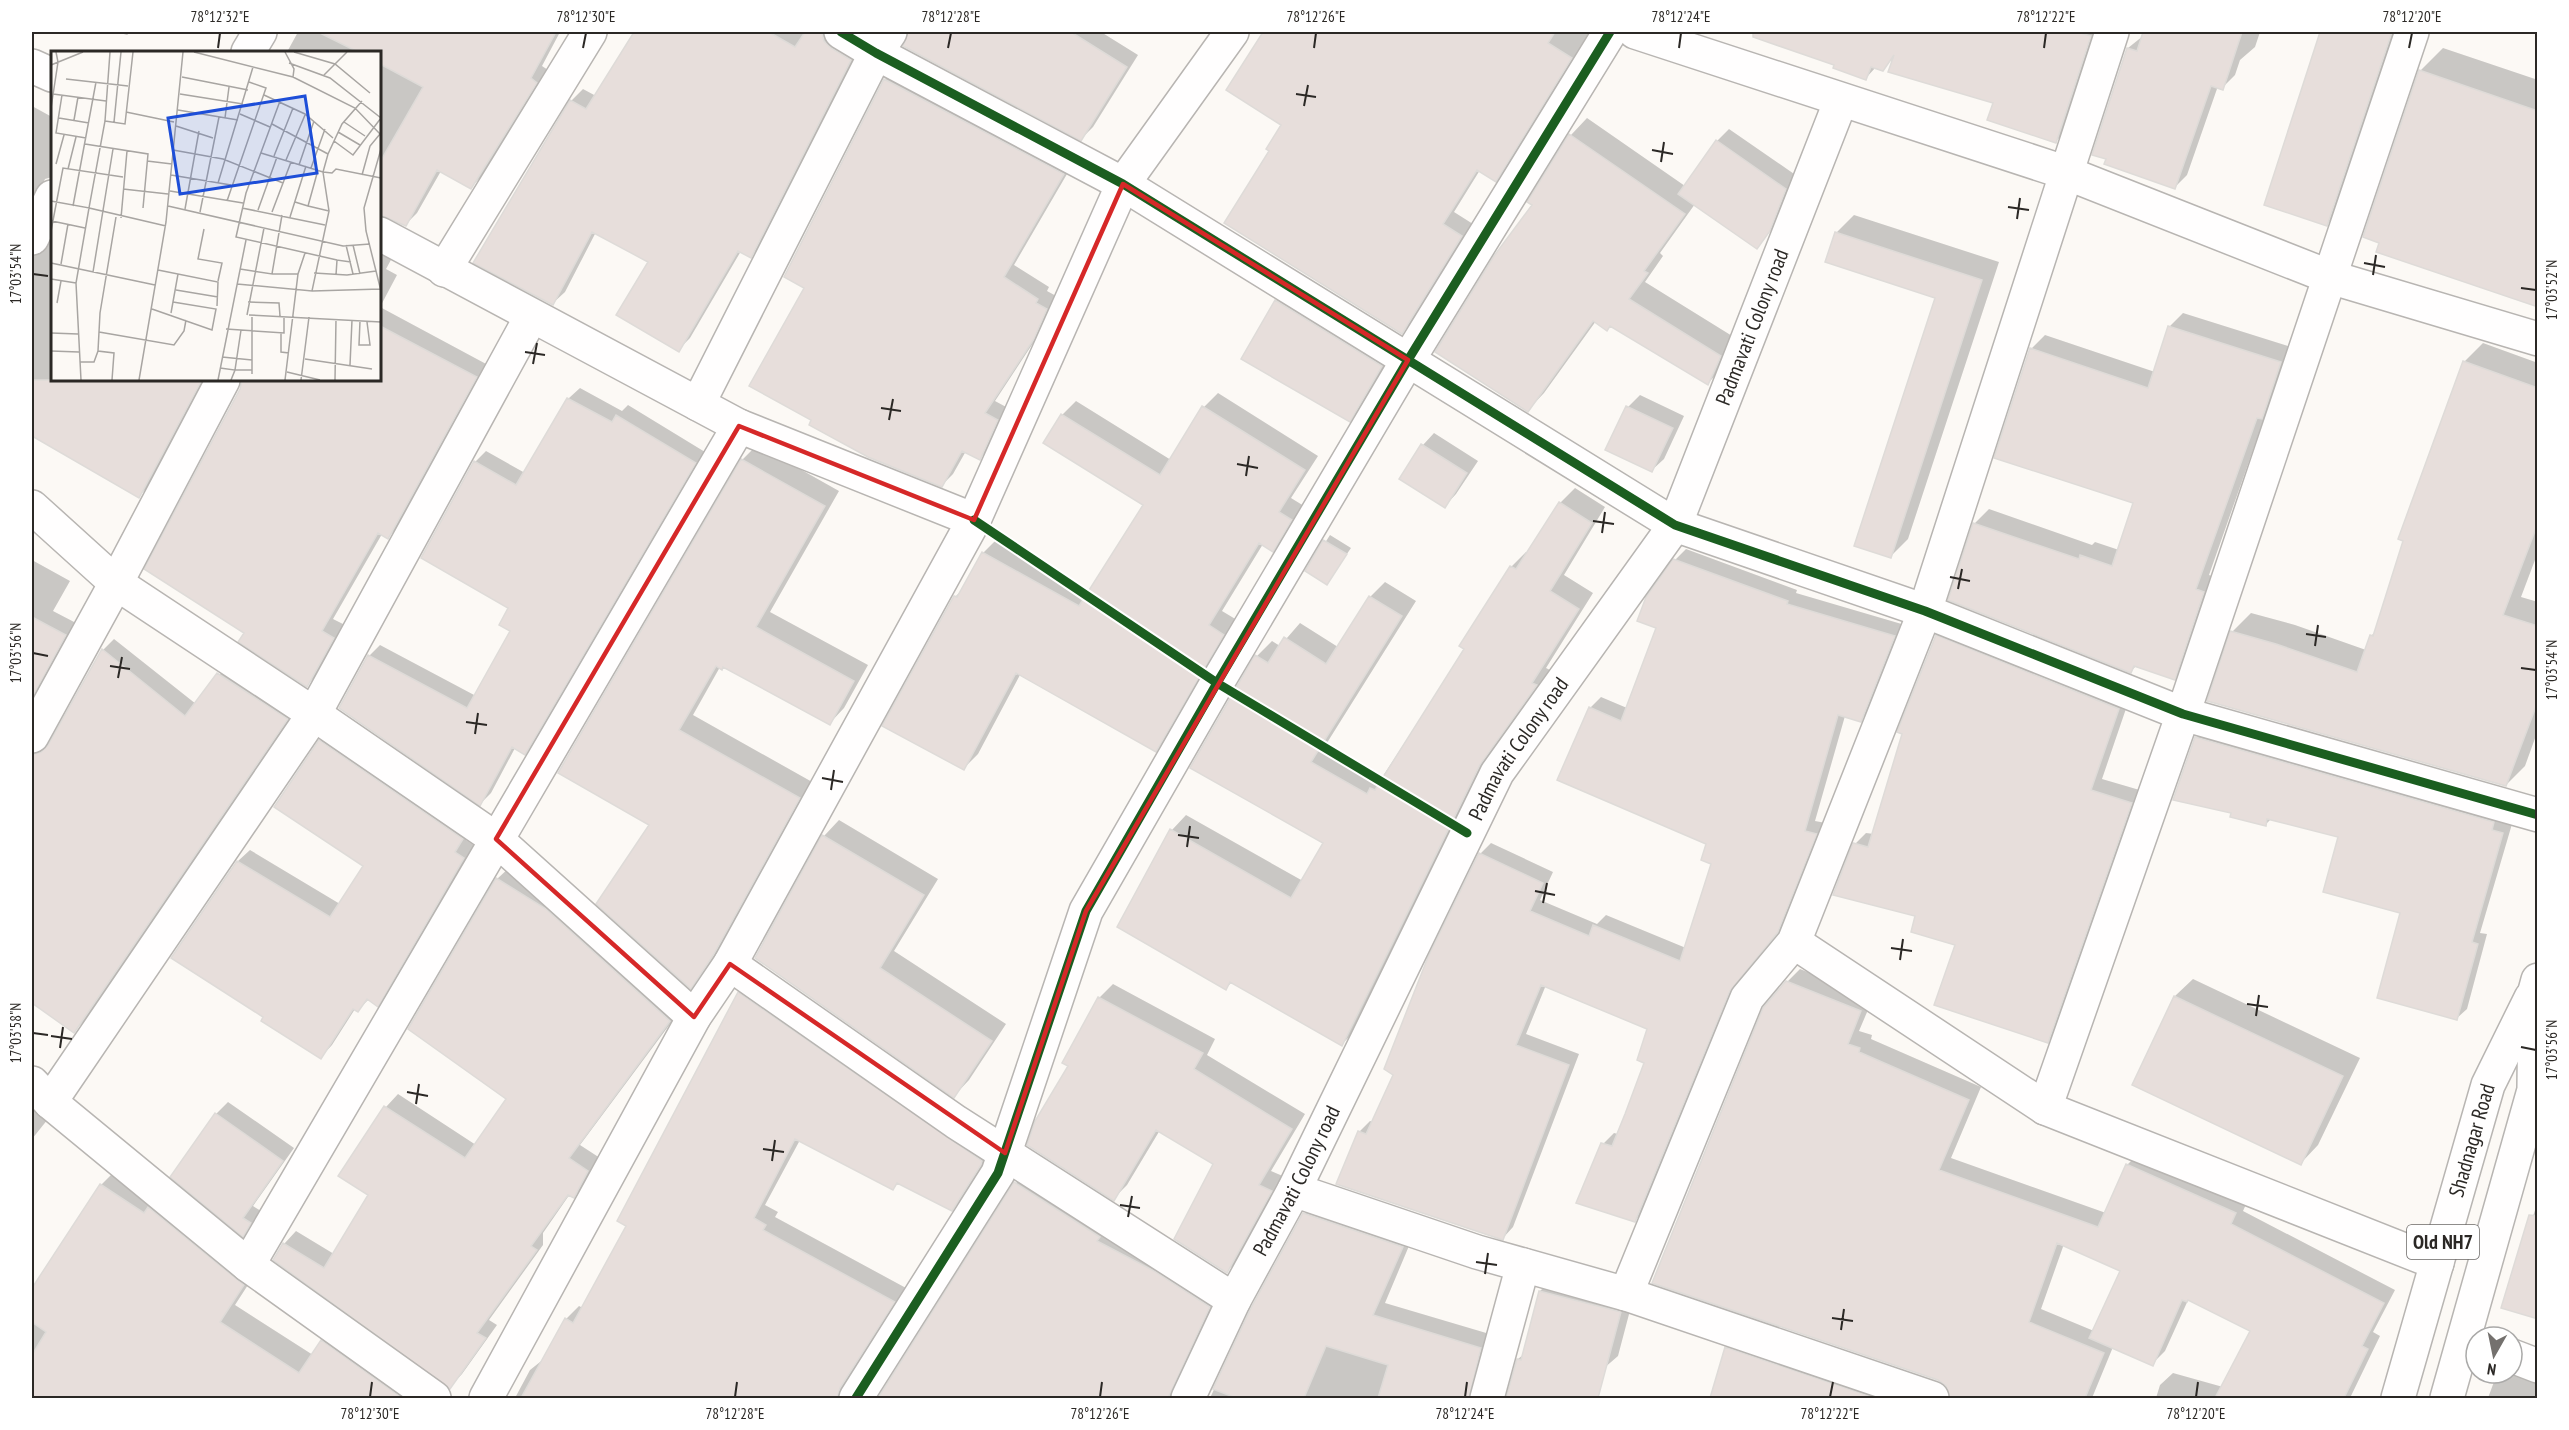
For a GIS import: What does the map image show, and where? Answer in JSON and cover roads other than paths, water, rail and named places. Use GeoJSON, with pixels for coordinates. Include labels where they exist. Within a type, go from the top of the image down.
{"type":"FeatureCollection","features":[{"type":"Feature","properties":{"kind":"street"},"geometry":{"type":"LineString","coordinates":[[249,51],[261,32]]}},
{"type":"Feature","properties":{"kind":"street"},"geometry":{"type":"LineString","coordinates":[[444,270],[590,32]]}},
{"type":"Feature","properties":{"kind":"street"},"geometry":{"type":"LineString","coordinates":[[841,32],[883,42],[1123,184],[1675,525],[1925,611],[2183,714],[2538,815]]}},
{"type":"Feature","properties":{"kind":"street"},"geometry":{"type":"LineString","coordinates":[[486,1398],[694,1017],[730,964],[974,520],[1123,184],[1232,32]]}},
{"type":"Feature","properties":{"kind":"street"},"geometry":{"type":"LineString","coordinates":[[856,1398],[998,1173],[1086,911],[1217,683],[1408,360],[1610,32]]}},
{"type":"Feature","properties":{"kind":"street"},"geometry":{"type":"LineString","coordinates":[[1635,32],[2064,172],[2330,277],[2538,339]]}},
{"type":"Feature","properties":{"kind":"street"},"geometry":{"type":"LineString","coordinates":[[1626,1294],[1747,998],[1794,942],[1925,611],[2064,172],[2112,32]]}},
{"type":"Feature","properties":{"kind":"street"},"geometry":{"type":"LineString","coordinates":[[2045,1108],[2183,714],[2412,32]]}},
{"type":"Feature","properties":{"kind":"street"},"geometry":{"type":"LineString","coordinates":[[698,404],[883,42]]}},
{"type":"Feature","properties":{"kind":"street"},"geometry":{"type":"LineString","coordinates":[[32,66],[51,75]]}},
{"type":"Feature","properties":{"kind":"street","name":"Padmavati Colony road"},"geometry":{"type":"LineString","coordinates":[[1188,1398],[1234,1300],[1294,1190],[1497,773],[1675,525],[1841,99]]}},
{"type":"Feature","properties":{"kind":"street"},"geometry":{"type":"LineString","coordinates":[[32,238],[51,199]]}},
{"type":"Feature","properties":{"kind":"street"},"geometry":{"type":"LineString","coordinates":[[381,235],[531,317],[739,426],[974,520]]}},
{"type":"Feature","properties":{"kind":"street"},"geometry":{"type":"LineString","coordinates":[[434,1398],[248,1265],[41,1092],[314,714],[531,317]]}},
{"type":"Feature","properties":{"kind":"street"},"geometry":{"type":"LineString","coordinates":[[32,736],[222,381]]}},
{"type":"Feature","properties":{"kind":"street"},"geometry":{"type":"LineString","coordinates":[[248,1265],[739,426]]}},
{"type":"Feature","properties":{"kind":"street"},"geometry":{"type":"LineString","coordinates":[[32,507],[116,583],[314,714],[496,839],[694,1017]]}},
{"type":"Feature","properties":{"kind":"street"},"geometry":{"type":"LineString","coordinates":[[1794,942],[2045,1108],[2437,1263]]}},
{"type":"Feature","properties":{"kind":"street"},"geometry":{"type":"LineString","coordinates":[[730,964],[1005,1153],[1234,1300]]}},
{"type":"Feature","properties":{"kind":"street","name":"Shadnagar Road"},"geometry":{"type":"LineString","coordinates":[[2398,1398],[2488,1085],[2536,986]]}},
{"type":"Feature","properties":{"kind":"street","name":"Shadnagar Road"},"geometry":{"type":"LineString","coordinates":[[2474,1325],[2534,1090],[2536,986]]}},
{"type":"Feature","properties":{"kind":"street"},"geometry":{"type":"LineString","coordinates":[[1294,1190],[1523,1265],[1626,1294],[1932,1398]]}},
{"type":"Feature","properties":{"kind":"street"},"geometry":{"type":"LineString","coordinates":[[1487,1398],[1523,1265]]}},
{"type":"Feature","properties":{"kind":"street","name":"Shadnagar Road"},"geometry":{"type":"LineString","coordinates":[[2447,1398],[2464,1355]]}}]}
